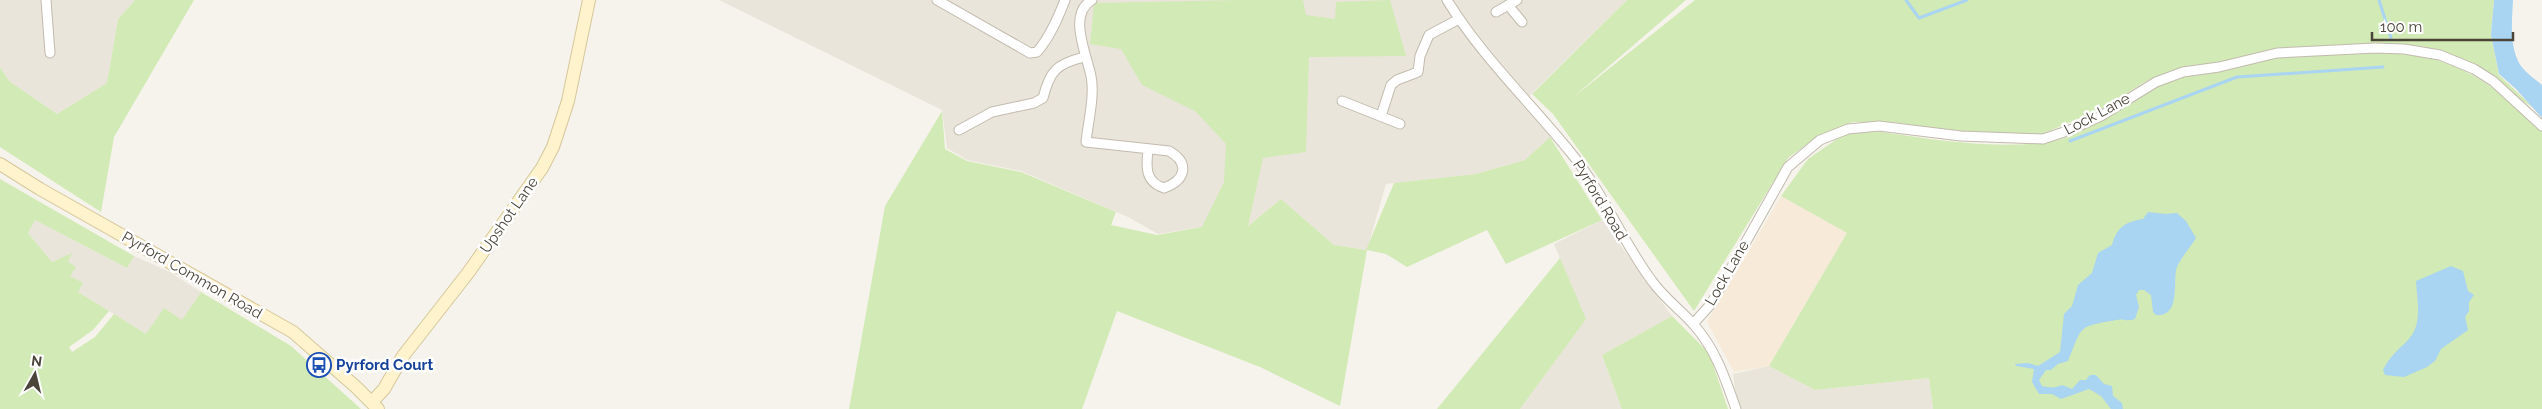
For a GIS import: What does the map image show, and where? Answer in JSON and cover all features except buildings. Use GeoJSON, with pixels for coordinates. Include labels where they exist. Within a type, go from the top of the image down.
{"type":"FeatureCollection","features":[{"type":"Feature","properties":{"kind":"main road","name":"Upshot Lane"},"geometry":{"type":"LineString","coordinates":[[375,405],[403,356],[468,273],[542,168],[552,147],[568,101],[589,0]]}},
{"type":"Feature","properties":{"kind":"main road","name":"Pyrford Common Road"},"geometry":{"type":"LineString","coordinates":[[0,164],[40,189],[293,332],[375,405]]}},
{"type":"Feature","properties":{"kind":"street"},"geometry":{"type":"LineString","coordinates":[[46,0],[50,53]]}},
{"type":"Feature","properties":{"kind":"street"},"geometry":{"type":"LineString","coordinates":[[936,0],[1030,53],[1037,52],[1052,30],[1065,0]]}},
{"type":"Feature","properties":{"kind":"street"},"geometry":{"type":"LineString","coordinates":[[1092,0],[1087,3],[1081,13],[1080,28],[1084,57],[1092,77],[1086,142],[1169,151],[1178,156],[1182,163],[1183,172],[1178,181],[1164,188],[1156,185],[1150,179],[1146,166],[1148,150]]}},
{"type":"Feature","properties":{"kind":"street","name":"Pyrford Road"},"geometry":{"type":"LineString","coordinates":[[1448,0],[1459,19],[1512,87],[1571,153],[1654,284],[1693,324],[1716,355],[1736,409]]}},
{"type":"Feature","properties":{"kind":"street"},"geometry":{"type":"LineString","coordinates":[[1496,12],[1517,0]]}},
{"type":"Feature","properties":{"kind":"street"},"geometry":{"type":"LineString","coordinates":[[1508,5],[1522,22]]}},
{"type":"Feature","properties":{"kind":"street"},"geometry":{"type":"LineString","coordinates":[[1381,116],[1391,85],[1397,80],[1418,72],[1420,56],[1429,36],[1459,19]]}},
{"type":"Feature","properties":{"kind":"street","name":"Lock Lane"},"geometry":{"type":"LineString","coordinates":[[1693,324],[1711,304],[1788,167],[1820,140],[1848,129],[1879,126],[1961,136],[2043,139],[2070,130],[2101,116],[2156,82],[2184,72],[2219,67],[2277,53],[2375,48],[2404,49],[2440,55],[2474,69],[2493,81],[2542,126]]}},
{"type":"Feature","properties":{"kind":"street"},"geometry":{"type":"LineString","coordinates":[[959,130],[992,112],[1034,103],[1043,98],[1049,76],[1057,67],[1066,62],[1084,57]]}},
{"type":"Feature","properties":{"kind":"street"},"geometry":{"type":"LineString","coordinates":[[1342,101],[1400,124]]}},
{"type":"Feature","properties":{"kind":"shaded area"},"geometry":{"type":"Polygon","coordinates":[[[0,0],[135,0],[118,19],[107,83],[57,114],[9,81],[0,67],[0,0]]]}},
{"type":"Feature","properties":{"kind":"shaded area"},"geometry":{"type":"Polygon","coordinates":[[[719,0],[1627,0],[1522,103],[1550,137],[1525,160],[1476,174],[1386,184],[1367,250],[1334,245],[1281,199],[1235,236],[1202,227],[1158,234],[1128,217],[1021,171],[967,160],[947,148],[942,110],[719,0]]]}},
{"type":"Feature","properties":{"kind":"shaded area"},"geometry":{"type":"Polygon","coordinates":[[[1781,196],[1847,233],[1769,366],[1734,372],[1707,322],[1781,196]]]}},
{"type":"Feature","properties":{"kind":"shaded area"},"geometry":{"type":"Polygon","coordinates":[[[35,220],[127,268],[134,256],[170,272],[201,292],[182,321],[146,334],[78,292],[59,259],[52,262],[28,233],[35,220]]]}},
{"type":"Feature","properties":{"kind":"shaded area"},"geometry":{"type":"Polygon","coordinates":[[[1602,220],[1672,316],[1602,355],[1622,409],[1520,409],[1585,319],[1554,244],[1602,220]]]}},
{"type":"Feature","properties":{"kind":"shaded area"},"geometry":{"type":"Polygon","coordinates":[[[1769,366],[1815,390],[1929,378],[1933,409],[1737,409],[1733,374],[1769,366]]]}},
{"type":"Feature","properties":{"kind":"green space"},"geometry":{"type":"Polygon","coordinates":[[[135,0],[194,0],[114,137],[101,212],[0,147],[0,67],[9,81],[57,114],[107,83],[118,19],[135,0]]]}},
{"type":"Feature","properties":{"kind":"green space"},"geometry":{"type":"Polygon","coordinates":[[[1303,0],[1306,15],[1335,19],[1336,2],[1390,0],[1406,56],[1309,57],[1306,152],[1263,158],[1248,226],[1281,199],[1334,245],[1366,250],[1394,183],[1476,174],[1525,160],[1550,137],[1602,220],[1506,264],[1487,230],[1407,267],[1386,254],[1367,250],[1340,406],[1260,367],[1117,311],[1082,409],[849,409],[885,206],[942,111],[945,149],[967,161],[1021,172],[1116,212],[1111,225],[1157,235],[1202,227],[1224,182],[1226,144],[1195,111],[1142,85],[1121,49],[1090,44],[1094,3],[1303,0]]]}},
{"type":"Feature","properties":{"kind":"green space"},"geometry":{"type":"Polygon","coordinates":[[[1627,0],[1686,0],[1571,99],[1695,0],[2494,0],[2491,35],[2499,75],[2534,108],[2513,95],[2486,72],[2459,58],[2420,46],[2383,43],[2265,51],[2222,63],[2183,68],[2148,80],[2100,110],[2037,136],[1949,130],[1892,122],[1853,122],[1818,136],[1788,158],[1694,311],[1553,114],[1532,94],[1627,0]]]}},
{"type":"Feature","properties":{"kind":"green space"},"geometry":{"type":"Polygon","coordinates":[[[2377,52],[2428,58],[2467,72],[2485,82],[2542,126],[2542,409],[1933,409],[1929,378],[1815,390],[1769,366],[1847,233],[1781,196],[1808,159],[1853,128],[1927,139],[1979,144],[2030,144],[2053,141],[2065,138],[2092,125],[2160,85],[2184,75],[2210,68],[2266,59],[2377,52]]]}},
{"type":"Feature","properties":{"kind":"green space"},"geometry":{"type":"Polygon","coordinates":[[[0,179],[134,256],[127,268],[35,220],[28,233],[52,262],[72,253],[68,262],[76,267],[70,276],[83,283],[78,292],[109,311],[93,330],[69,347],[72,352],[95,337],[114,314],[146,334],[164,308],[182,320],[201,292],[291,346],[361,409],[0,409],[0,179]]]}},
{"type":"Feature","properties":{"kind":"green space"},"geometry":{"type":"Polygon","coordinates":[[[1560,258],[1586,319],[1520,409],[1437,409],[1560,258]]]}},
{"type":"Feature","properties":{"kind":"green space"},"geometry":{"type":"Polygon","coordinates":[[[1672,316],[1709,353],[1728,409],[1622,409],[1602,355],[1672,316]]]}},
{"type":"Feature","properties":{"kind":"water"},"geometry":{"type":"Polygon","coordinates":[[[2494,0],[2513,0],[2513,43],[2517,59],[2523,69],[2542,85],[2542,118],[2516,89],[2499,74],[2491,35],[2494,0]]]}},
{"type":"Feature","properties":{"kind":"water"},"geometry":{"type":"Polygon","coordinates":[[[2148,212],[2177,213],[2186,221],[2196,238],[2177,267],[2173,304],[2170,310],[2164,314],[2156,315],[2153,312],[2151,295],[2144,290],[2139,290],[2136,295],[2139,307],[2135,319],[2094,324],[2087,327],[2079,334],[2068,361],[2058,364],[2051,370],[2046,370],[2039,380],[2042,386],[2057,387],[2062,385],[2072,389],[2080,380],[2086,380],[2090,375],[2096,375],[2104,384],[2112,386],[2113,396],[2122,403],[2123,409],[2111,409],[2101,396],[2089,389],[2061,399],[2052,394],[2039,394],[2032,382],[2034,369],[2016,366],[2015,364],[2028,363],[2038,366],[2060,352],[2064,314],[2072,306],[2078,285],[2092,273],[2098,253],[2112,245],[2116,234],[2123,226],[2143,219],[2148,212]]]}},
{"type":"Feature","properties":{"kind":"water"},"geometry":{"type":"Polygon","coordinates":[[[2451,266],[2463,271],[2468,291],[2474,295],[2469,302],[2469,311],[2465,317],[2468,330],[2441,349],[2435,361],[2427,367],[2404,377],[2385,375],[2383,370],[2388,361],[2413,334],[2416,327],[2418,312],[2416,281],[2451,266]]]}},
{"type":"Feature","properties":{"kind":"waterway"},"geometry":{"type":"LineString","coordinates":[[1906,0],[1919,18],[1967,0]]}},
{"type":"Feature","properties":{"kind":"waterway"},"geometry":{"type":"LineString","coordinates":[[2379,0],[2391,38]]}},
{"type":"Feature","properties":{"kind":"waterway"},"geometry":{"type":"LineString","coordinates":[[2070,141],[2237,77],[2383,67]]}},
{"type":"Feature","properties":{"kind":"place","name":"Pyrford Court"},"geometry":{"type":"Point","coordinates":[319,365]}}]}
